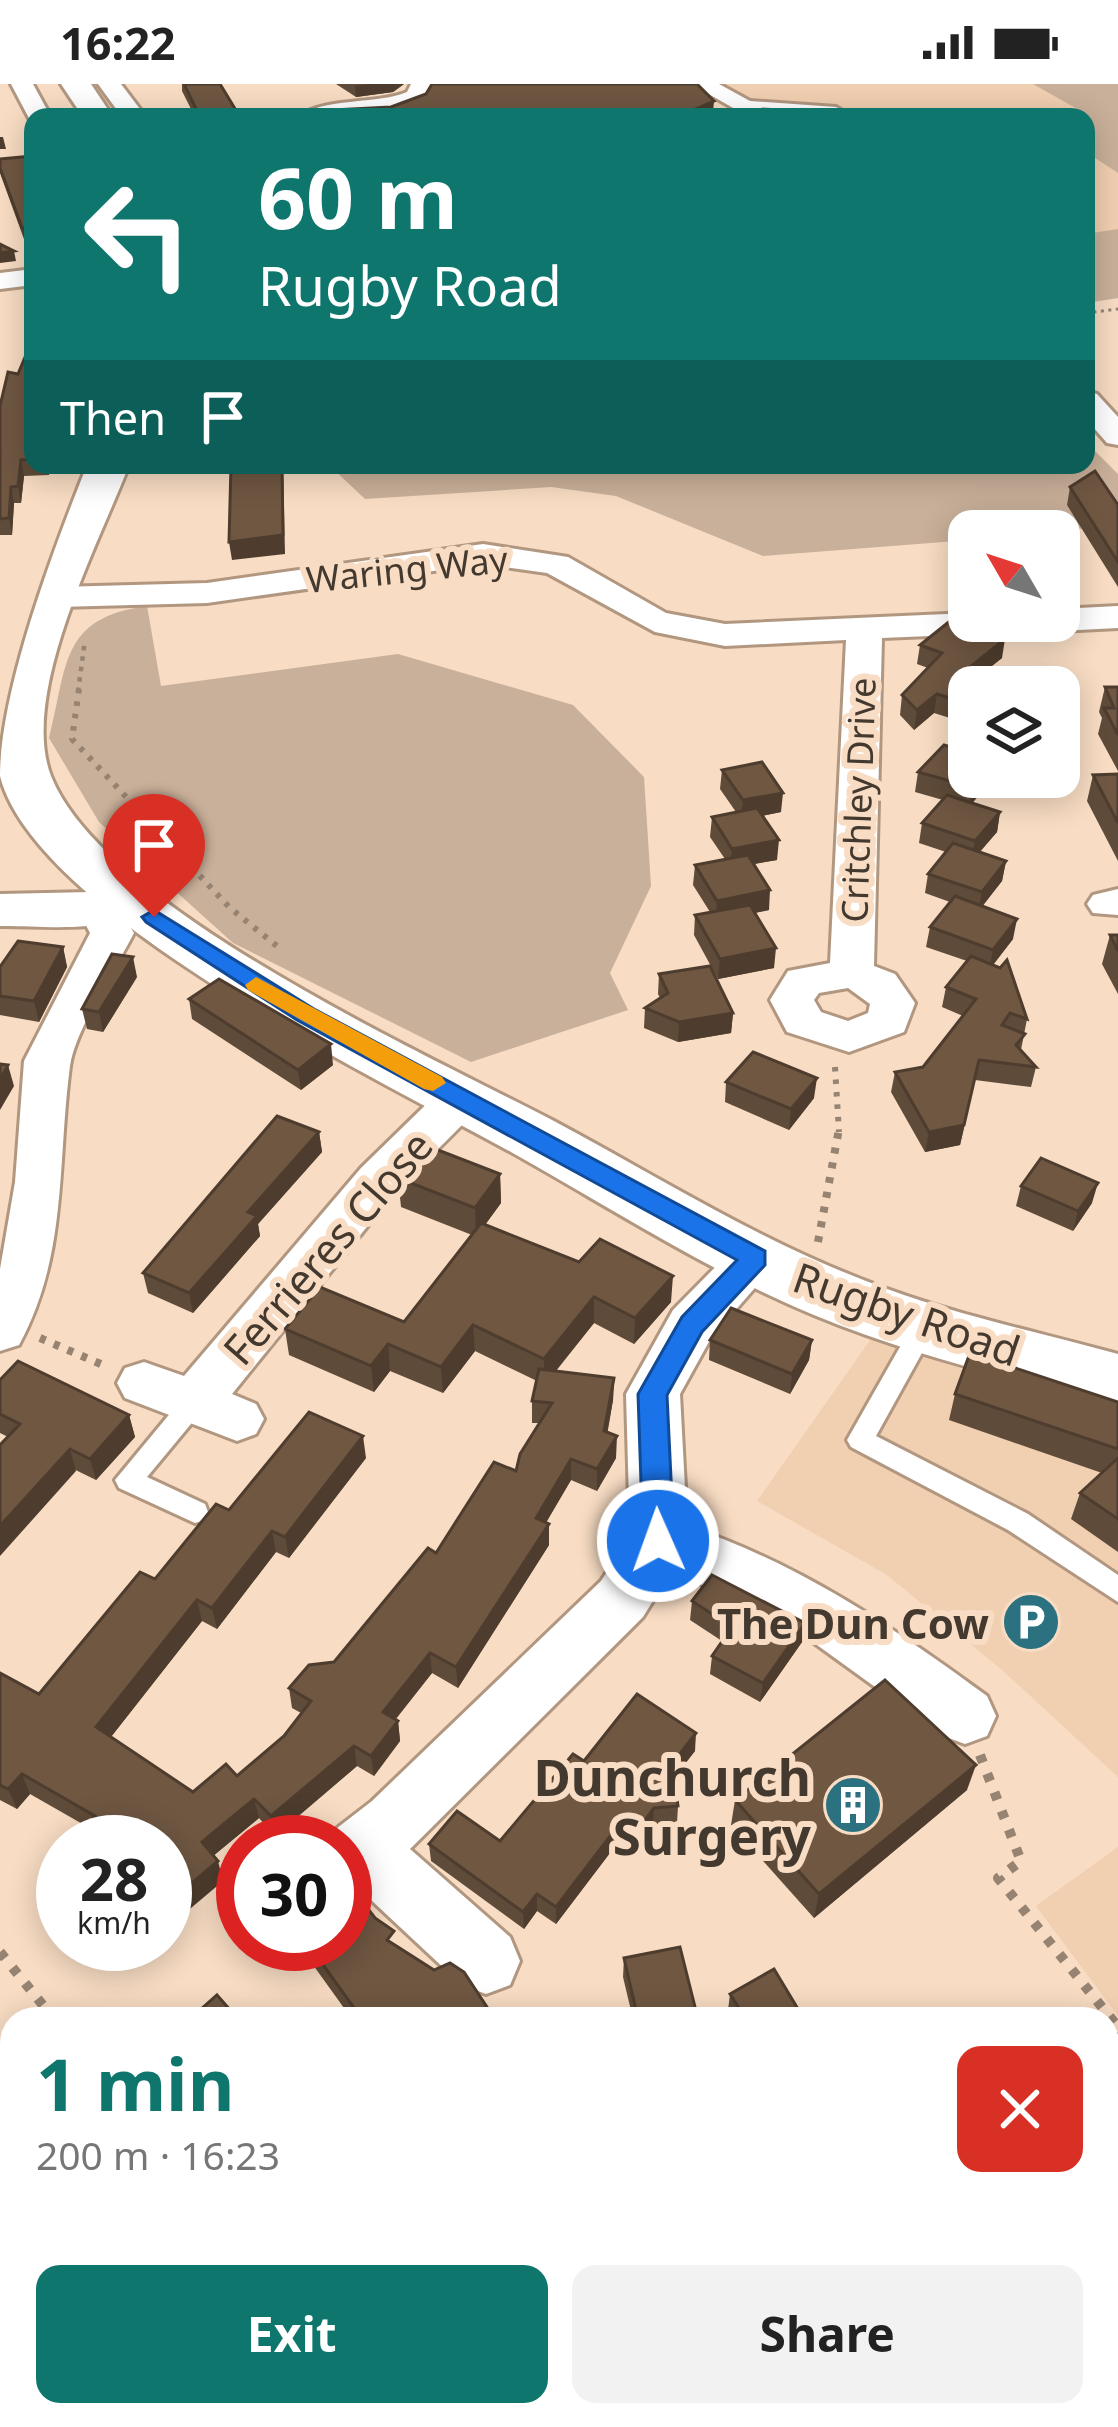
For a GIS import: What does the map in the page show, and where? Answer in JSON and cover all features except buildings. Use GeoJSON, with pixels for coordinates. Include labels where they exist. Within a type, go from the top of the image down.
{"type":"FeatureCollection","features":[{"type":"Feature","properties":{"kind":"main road","name":"Rugby Road"},"geometry":{"type":"LineString","coordinates":[[106,474],[75,596],[30,661],[21,711],[26,778],[112,902],[461,1098],[786,1255],[810,1286],[1118,1381]]}},
{"type":"Feature","properties":{"kind":"street"},"geometry":{"type":"LineString","coordinates":[[109,84],[127,108]]}},
{"type":"Feature","properties":{"kind":"street"},"geometry":{"type":"LineString","coordinates":[[702,84],[765,103]]}},
{"type":"Feature","properties":{"kind":"street"},"geometry":{"type":"LineString","coordinates":[[375,108],[417,96],[429,85]]}},
{"type":"Feature","properties":{"kind":"street"},"geometry":{"type":"LineString","coordinates":[[390,106],[394,108]]}},
{"type":"Feature","properties":{"kind":"street"},"geometry":{"type":"LineString","coordinates":[[1095,410],[1118,436]]}},
{"type":"Feature","properties":{"kind":"street","name":"Waring Way"},"geometry":{"type":"LineString","coordinates":[[75,596],[208,593],[483,554],[516,555],[556,564],[655,621],[698,632],[948,624]]}},
{"type":"Feature","properties":{"kind":"street"},"geometry":{"type":"LineString","coordinates":[[1080,619],[1118,617]]}},
{"type":"Feature","properties":{"kind":"street","name":"Critchley Drive"},"geometry":{"type":"LineString","coordinates":[[833,1036],[802,1022],[792,1000],[804,981],[852,973],[864,627]]}},
{"type":"Feature","properties":{"kind":"street"},"geometry":{"type":"LineString","coordinates":[[0,910],[112,902],[112,933],[47,1060],[40,1182],[27,1266],[3,1327]]}},
{"type":"Feature","properties":{"kind":"street","name":"Ferrieres Close"},"geometry":{"type":"LineString","coordinates":[[144,1383],[216,1409],[378,1180],[461,1098]]}},
{"type":"Feature","properties":{"kind":"street"},"geometry":{"type":"LineString","coordinates":[[372,1839],[395,1822],[622,1599],[658,1541],[652,1394],[692,1324],[786,1255]]}},
{"type":"Feature","properties":{"kind":"street"},"geometry":{"type":"LineString","coordinates":[[658,1541],[726,1561],[848,1628],[965,1715]]}},
{"type":"Feature","properties":{"kind":"street"},"geometry":{"type":"LineString","coordinates":[[372,1868],[486,1960]]}},
{"type":"Feature","properties":{"kind":"lane"},"geometry":{"type":"LineString","coordinates":[[926,1324],[860,1440],[1018,1522],[1118,1590]]}},
{"type":"Feature","properties":{"kind":"lane"},"geometry":{"type":"LineString","coordinates":[[195,1512],[128,1480],[216,1409]]}},
{"type":"Feature","properties":{"kind":"path"},"geometry":{"type":"LineString","coordinates":[[75,596],[72,739],[229,907],[290,957]]}},
{"type":"Feature","properties":{"kind":"path"},"geometry":{"type":"LineString","coordinates":[[786,1255],[839,1136],[833,1036]]}},
{"type":"Feature","properties":{"kind":"path"},"geometry":{"type":"LineString","coordinates":[[3,1327],[144,1383]]}},
{"type":"Feature","properties":{"kind":"path"},"geometry":{"type":"LineString","coordinates":[[965,1715],[1021,1861],[998,1878],[1102,2007]]}},
{"type":"Feature","properties":{"kind":"path"},"geometry":{"type":"LineString","coordinates":[[0,1952],[45,2007]]}},
{"type":"Feature","properties":{"kind":"shaded area"},"geometry":{"type":"Polygon","coordinates":[[[717,84],[1118,84],[1118,298],[1095,302],[1095,108],[764,108],[717,84]]]}},
{"type":"Feature","properties":{"kind":"shaded area"},"geometry":{"type":"Polygon","coordinates":[[[1033,84],[1118,84],[1118,173],[1095,158],[1095,108],[1076,108],[1033,84]]]}},
{"type":"Feature","properties":{"kind":"shaded area"},"geometry":{"type":"Polygon","coordinates":[[[1118,229],[1118,298],[1095,302],[1095,233],[1118,229]]]}},
{"type":"Feature","properties":{"kind":"shaded area"},"geometry":{"type":"Polygon","coordinates":[[[1095,451],[1118,474],[1118,528],[1080,529],[1080,510],[948,510],[948,542],[763,556],[616,496],[551,487],[365,499],[339,474],[1095,474],[1095,451]]]}},
{"type":"Feature","properties":{"kind":"shaded area"},"geometry":{"type":"Polygon","coordinates":[[[147,606],[161,686],[398,654],[573,705],[644,777],[651,886],[610,973],[628,1010],[471,1062],[233,943],[99,822],[49,738],[65,667],[83,634],[98,621],[147,606]]]}},
{"type":"Feature","properties":{"kind":"shaded area","name":"The Dun Cow"},"geometry":{"type":"Polygon","coordinates":[[[873,1336],[1118,1427],[1118,1777],[1001,1669],[887,1575],[757,1501],[873,1336]]]}},
{"type":"Feature","properties":{"kind":"shaded area"},"geometry":{"type":"Polygon","coordinates":[[[1118,1847],[1118,2007],[1111,2007],[1036,1906],[1118,1847]]]}},
{"type":"Feature","properties":{"kind":"slow traffic"},"geometry":{"type":"LineString","coordinates":[[256,985],[433,1083]]}},
{"type":"Feature","properties":{"kind":"place","name":"The Dun Cow"},"geometry":{"type":"Point","coordinates":[1031,1622]}},
{"type":"Feature","properties":{"kind":"place","name":"Dunchurch Surgery"},"geometry":{"type":"Point","coordinates":[853,1805]}},
{"type":"Feature","properties":{"kind":"route"},"geometry":{"type":"LineString","coordinates":[[154,917],[305,1015],[755,1258],[692,1324],[652,1394],[658,1541]]}}]}
